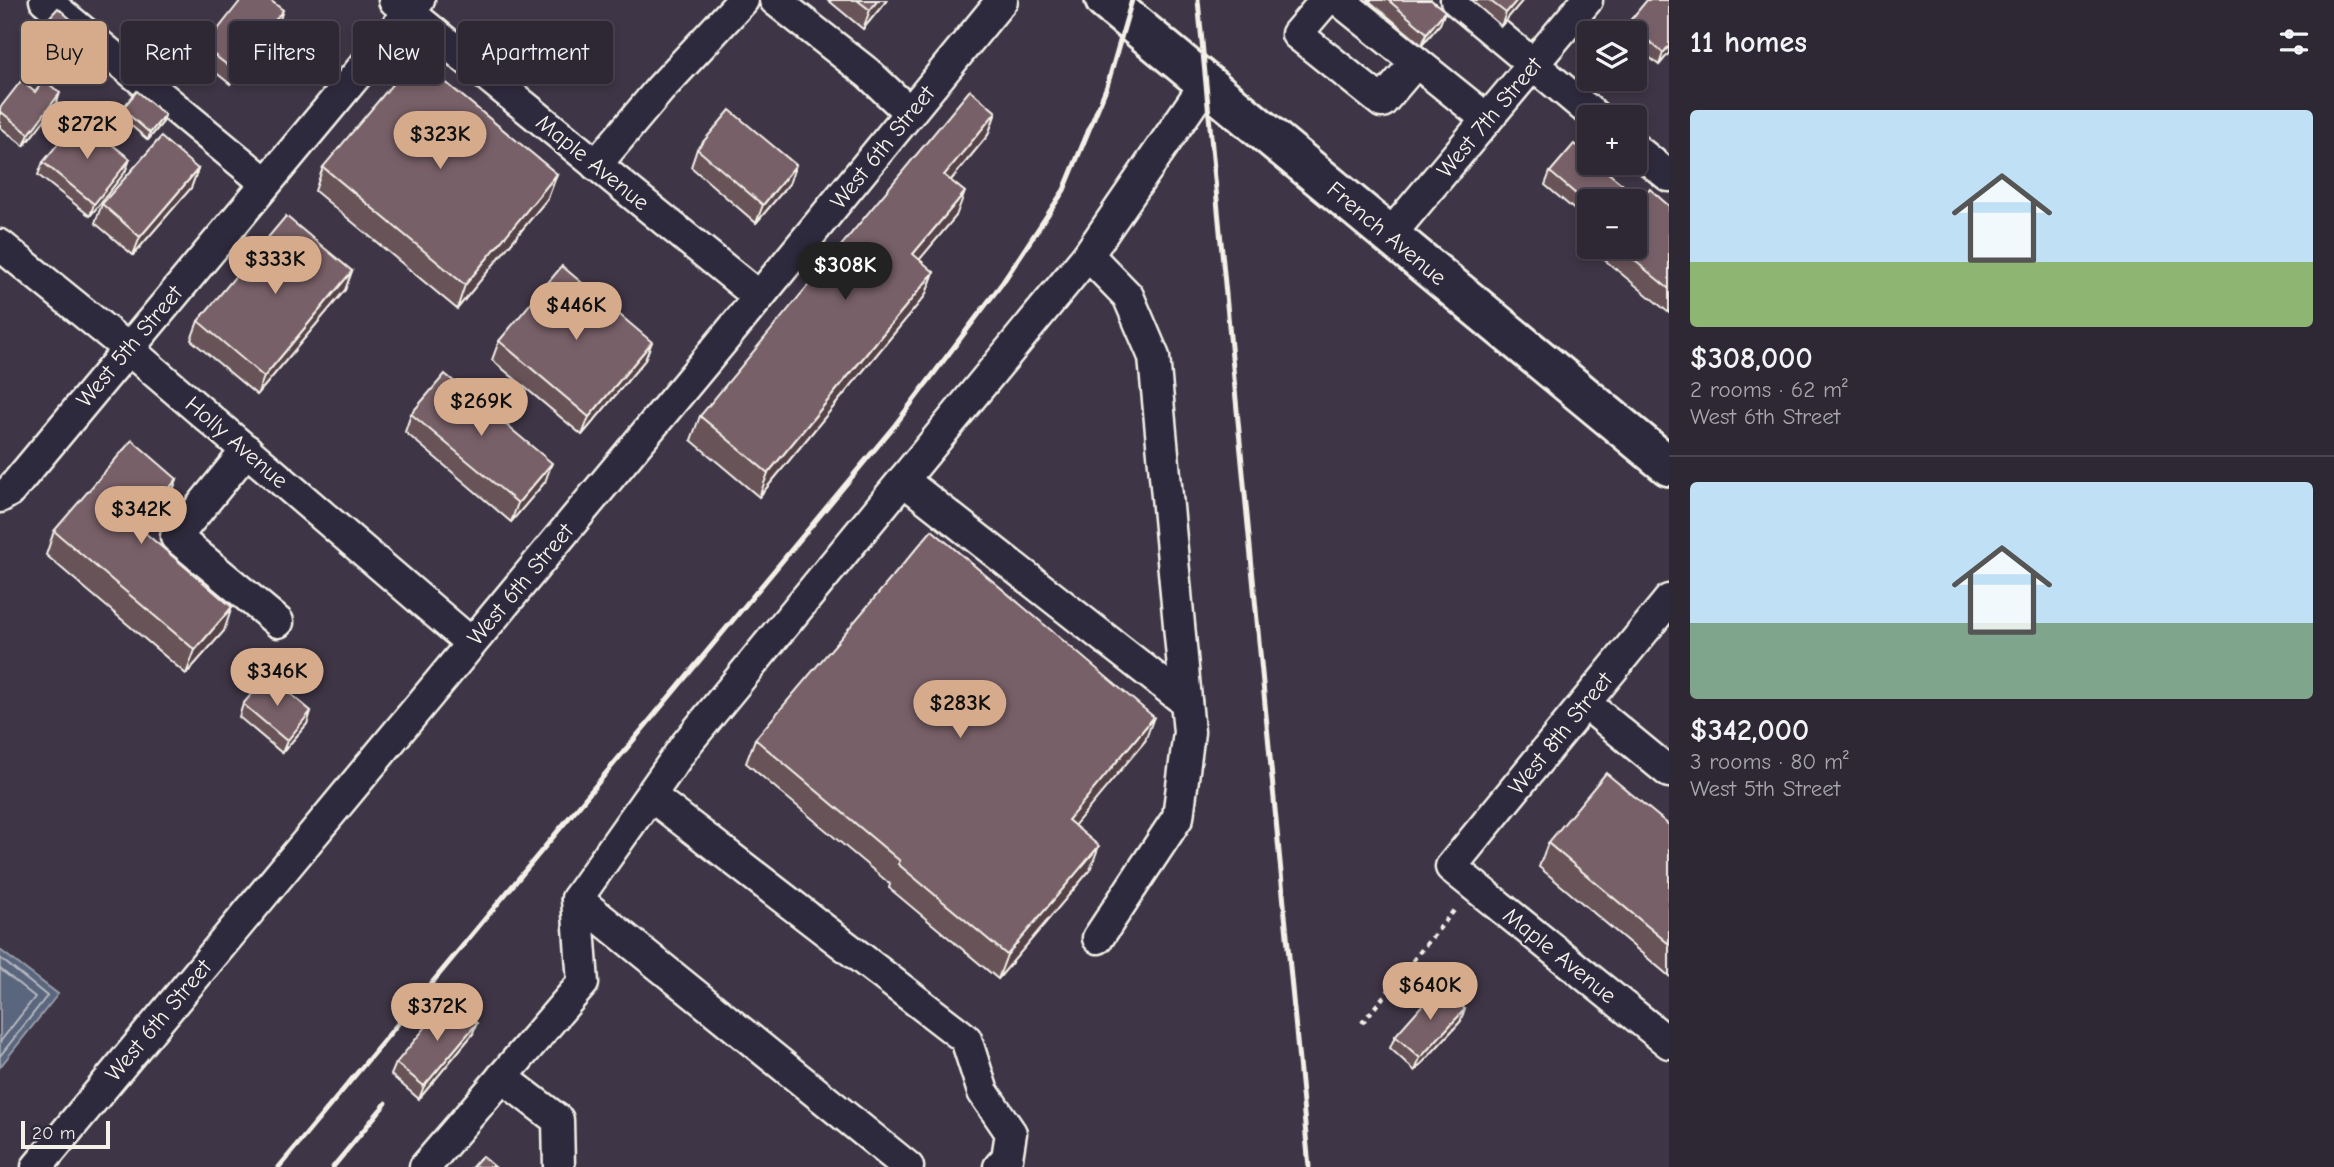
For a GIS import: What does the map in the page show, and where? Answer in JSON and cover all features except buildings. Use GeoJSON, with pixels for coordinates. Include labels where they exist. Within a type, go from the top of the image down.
{"type":"FeatureCollection","features":[{"type":"Feature","properties":{"kind":"main road","name":"French Avenue"},"geometry":{"type":"LineString","coordinates":[[1105,0],[1669,466]]}},
{"type":"Feature","properties":{"kind":"street"},"geometry":{"type":"LineString","coordinates":[[45,0],[265,183]]}},
{"type":"Feature","properties":{"kind":"street"},"geometry":{"type":"LineString","coordinates":[[596,165],[660,89],[743,0]]}},
{"type":"Feature","properties":{"kind":"street"},"geometry":{"type":"LineString","coordinates":[[775,0],[869,74],[910,113]]}},
{"type":"Feature","properties":{"kind":"street","name":"West 6th Street"},"geometry":{"type":"LineString","coordinates":[[37,1167],[1002,0]]}},
{"type":"Feature","properties":{"kind":"street"},"geometry":{"type":"LineString","coordinates":[[1326,0],[1297,34],[1382,102],[1416,62]]}},
{"type":"Feature","properties":{"kind":"street"},"geometry":{"type":"LineString","coordinates":[[1339,0],[1487,119]]}},
{"type":"Feature","properties":{"kind":"street"},"geometry":{"type":"LineString","coordinates":[[1456,0],[1581,105]]}},
{"type":"Feature","properties":{"kind":"street","name":"West 7th Street"},"geometry":{"type":"LineString","coordinates":[[1390,235],[1587,0]]}},
{"type":"Feature","properties":{"kind":"street","name":"West 5th Street"},"geometry":{"type":"LineString","coordinates":[[0,497],[10,491],[265,183],[407,4]]}},
{"type":"Feature","properties":{"kind":"street","name":"Maple Avenue"},"geometry":{"type":"LineString","coordinates":[[407,4],[596,165],[759,297]]}},
{"type":"Feature","properties":{"kind":"street"},"geometry":{"type":"LineString","coordinates":[[425,1167],[583,984],[577,899],[687,743],[1087,255],[1206,83]]}},
{"type":"Feature","properties":{"kind":"street"},"geometry":{"type":"LineString","coordinates":[[1647,158],[1669,176]]}},
{"type":"Feature","properties":{"kind":"street","name":"Holly Avenue"},"geometry":{"type":"LineString","coordinates":[[0,244],[127,348],[471,643]]}},
{"type":"Feature","properties":{"kind":"street"},"geometry":{"type":"LineString","coordinates":[[1087,255],[1128,296],[1154,357],[1189,732],[1178,817],[1098,938]]}},
{"type":"Feature","properties":{"kind":"street"},"geometry":{"type":"LineString","coordinates":[[247,450],[176,537],[278,622]]}},
{"type":"Feature","properties":{"kind":"street"},"geometry":{"type":"LineString","coordinates":[[904,480],[1186,702]]}},
{"type":"Feature","properties":{"kind":"street","name":"West 8th Street"},"geometry":{"type":"LineString","coordinates":[[1451,867],[1669,600]]}},
{"type":"Feature","properties":{"kind":"street"},"geometry":{"type":"LineString","coordinates":[[1585,703],[1669,772]]}},
{"type":"Feature","properties":{"kind":"street"},"geometry":{"type":"LineString","coordinates":[[651,796],[966,1039],[983,1092],[1011,1133],[1007,1158],[999,1167]]}},
{"type":"Feature","properties":{"kind":"street","name":"Maple Avenue"},"geometry":{"type":"LineString","coordinates":[[1451,867],[1669,1043]]}},
{"type":"Feature","properties":{"kind":"street"},"geometry":{"type":"LineString","coordinates":[[577,899],[908,1167]]}},
{"type":"Feature","properties":{"kind":"street"},"geometry":{"type":"LineString","coordinates":[[502,1077],[558,1120],[559,1167]]}},
{"type":"Feature","properties":{"kind":"path"},"geometry":{"type":"LineString","coordinates":[[1362,1023],[1475,886]]}},
{"type":"Feature","properties":{"kind":"water"},"geometry":{"type":"Polygon","coordinates":[[[0,950],[58,994],[0,1067],[0,950]]]}},
{"type":"Feature","properties":{"kind":"railway"},"geometry":{"type":"LineString","coordinates":[[279,1167],[895,425],[1003,282],[1064,190],[1107,86],[1132,0]]}},
{"type":"Feature","properties":{"kind":"railway"},"geometry":{"type":"LineString","coordinates":[[1198,0],[1309,1167]]}},
{"type":"Feature","properties":{"kind":"railway"},"geometry":{"type":"LineString","coordinates":[[333,1167],[386,1103]]}}]}
